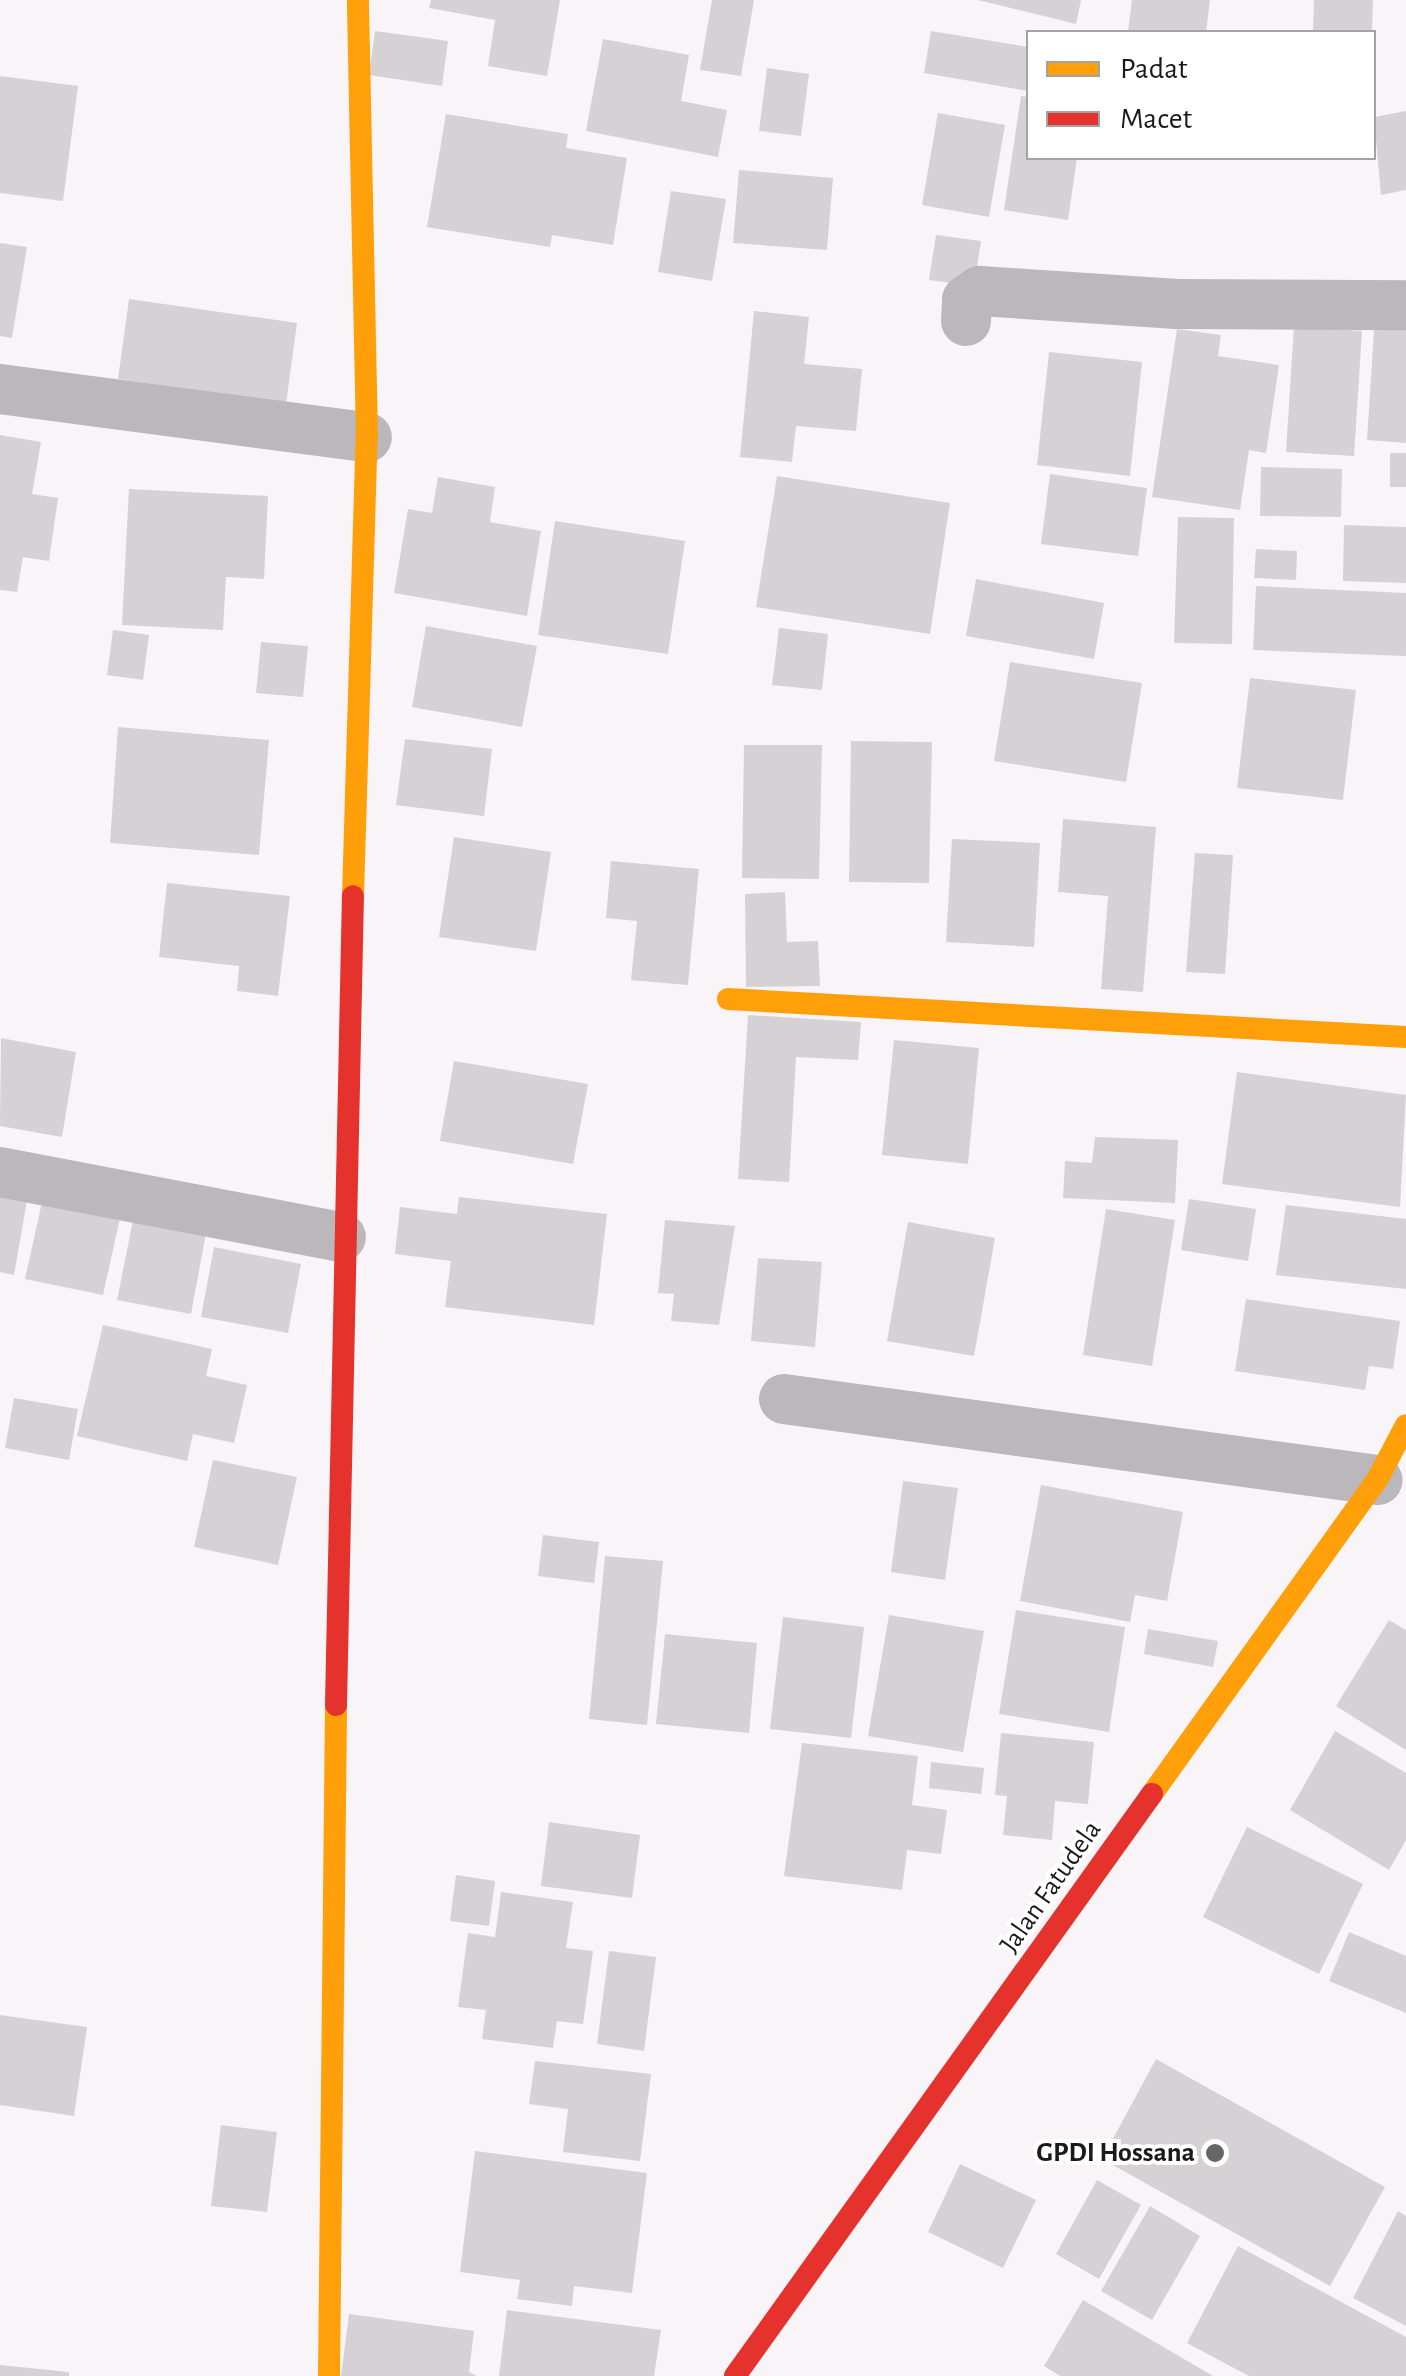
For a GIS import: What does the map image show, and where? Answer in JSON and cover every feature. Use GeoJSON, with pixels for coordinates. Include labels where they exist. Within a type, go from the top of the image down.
{"type":"FeatureCollection","features":[{"type":"Feature","properties":{"kind":"street"},"geometry":{"type":"LineString","coordinates":[[329,2376],[341,1237],[367,437],[358,0]]}},
{"type":"Feature","properties":{"kind":"street"},"geometry":{"type":"LineString","coordinates":[[966,321],[967,300],[980,290],[1177,304],[1406,305]]}},
{"type":"Feature","properties":{"kind":"street"},"geometry":{"type":"LineString","coordinates":[[0,389],[367,437]]}},
{"type":"Feature","properties":{"kind":"street"},"geometry":{"type":"LineString","coordinates":[[728,999],[1406,1038]]}},
{"type":"Feature","properties":{"kind":"street"},"geometry":{"type":"LineString","coordinates":[[0,1172],[341,1237]]}},
{"type":"Feature","properties":{"kind":"street"},"geometry":{"type":"LineString","coordinates":[[784,1400],[1377,1480]]}},
{"type":"Feature","properties":{"kind":"street","name":"Jalan Fatudela"},"geometry":{"type":"LineString","coordinates":[[736,2376],[1377,1480],[1406,1426]]}},
{"type":"Feature","properties":{"kind":"building"},"geometry":{"type":"Polygon","coordinates":[[[431,0],[560,0],[547,76],[488,66],[495,20],[429,8],[431,0]]]}},
{"type":"Feature","properties":{"kind":"building"},"geometry":{"type":"Polygon","coordinates":[[[712,0],[754,0],[741,76],[700,70],[712,0]]]}},
{"type":"Feature","properties":{"kind":"building"},"geometry":{"type":"Polygon","coordinates":[[[978,0],[1081,0],[1076,24],[978,0]]]}},
{"type":"Feature","properties":{"kind":"building"},"geometry":{"type":"Polygon","coordinates":[[[1132,0],[1210,0],[1206,30],[1128,30],[1132,0]]]}},
{"type":"Feature","properties":{"kind":"building"},"geometry":{"type":"Polygon","coordinates":[[[1314,0],[1373,0],[1372,30],[1313,30],[1314,0]]]}},
{"type":"Feature","properties":{"kind":"building"},"geometry":{"type":"Polygon","coordinates":[[[375,31],[448,41],[442,86],[369,75],[375,31]]]}},
{"type":"Feature","properties":{"kind":"building"},"geometry":{"type":"Polygon","coordinates":[[[931,31],[1026,47],[1026,91],[924,73],[931,31]]]}},
{"type":"Feature","properties":{"kind":"building"},"geometry":{"type":"Polygon","coordinates":[[[603,39],[689,55],[681,101],[727,110],[718,157],[586,131],[603,39]]]}},
{"type":"Feature","properties":{"kind":"building"},"geometry":{"type":"Polygon","coordinates":[[[767,68],[809,74],[801,136],[759,131],[767,68]]]}},
{"type":"Feature","properties":{"kind":"building"},"geometry":{"type":"Polygon","coordinates":[[[0,76],[78,86],[63,201],[0,193],[0,76]]]}},
{"type":"Feature","properties":{"kind":"building"},"geometry":{"type":"Polygon","coordinates":[[[1021,96],[1026,97],[1026,160],[1077,160],[1068,220],[1004,210],[1021,96]]]}},
{"type":"Feature","properties":{"kind":"building"},"geometry":{"type":"Polygon","coordinates":[[[1406,111],[1406,190],[1381,195],[1376,117],[1406,111]]]}},
{"type":"Feature","properties":{"kind":"building"},"geometry":{"type":"Polygon","coordinates":[[[938,113],[1005,125],[989,217],[922,205],[938,113]]]}},
{"type":"Feature","properties":{"kind":"building"},"geometry":{"type":"Polygon","coordinates":[[[446,114],[568,134],[566,148],[627,158],[613,245],[552,235],[550,247],[427,227],[446,114]]]}},
{"type":"Feature","properties":{"kind":"building"},"geometry":{"type":"Polygon","coordinates":[[[739,170],[833,178],[827,250],[733,243],[739,170]]]}},
{"type":"Feature","properties":{"kind":"building"},"geometry":{"type":"Polygon","coordinates":[[[671,191],[726,199],[712,281],[658,272],[671,191]]]}},
{"type":"Feature","properties":{"kind":"building"},"geometry":{"type":"Polygon","coordinates":[[[936,235],[981,241],[974,286],[929,280],[936,235]]]}},
{"type":"Feature","properties":{"kind":"building"},"geometry":{"type":"Polygon","coordinates":[[[0,243],[27,247],[12,338],[0,336],[0,243]]]}},
{"type":"Feature","properties":{"kind":"building"},"geometry":{"type":"Polygon","coordinates":[[[129,299],[297,323],[286,404],[118,379],[129,299]]]}},
{"type":"Feature","properties":{"kind":"building"},"geometry":{"type":"Polygon","coordinates":[[[754,311],[809,317],[804,364],[862,369],[856,431],[796,426],[792,462],[740,457],[754,311]]]}},
{"type":"Feature","properties":{"kind":"building"},"geometry":{"type":"Polygon","coordinates":[[[1375,315],[1406,318],[1406,443],[1367,440],[1375,315]]]}},
{"type":"Feature","properties":{"kind":"building"},"geometry":{"type":"Polygon","coordinates":[[[1294,326],[1362,331],[1354,456],[1286,452],[1294,326]]]}},
{"type":"Feature","properties":{"kind":"building"},"geometry":{"type":"Polygon","coordinates":[[[1177,329],[1221,335],[1218,356],[1279,365],[1266,453],[1249,450],[1240,510],[1152,497],[1177,329]]]}},
{"type":"Feature","properties":{"kind":"building"},"geometry":{"type":"Polygon","coordinates":[[[1049,352],[1142,362],[1130,476],[1037,465],[1049,352]]]}},
{"type":"Feature","properties":{"kind":"building"},"geometry":{"type":"Polygon","coordinates":[[[0,435],[41,442],[32,494],[58,498],[49,561],[23,557],[17,592],[0,590],[0,435]]]}},
{"type":"Feature","properties":{"kind":"building"},"geometry":{"type":"Polygon","coordinates":[[[1390,453],[1406,453],[1406,487],[1390,487],[1390,453]]]}},
{"type":"Feature","properties":{"kind":"building"},"geometry":{"type":"Polygon","coordinates":[[[1261,467],[1342,469],[1341,517],[1260,516],[1261,467]]]}},
{"type":"Feature","properties":{"kind":"building"},"geometry":{"type":"Polygon","coordinates":[[[1050,474],[1147,488],[1138,556],[1041,544],[1050,474]]]}},
{"type":"Feature","properties":{"kind":"building"},"geometry":{"type":"Polygon","coordinates":[[[777,476],[950,503],[930,634],[756,607],[777,476]]]}},
{"type":"Feature","properties":{"kind":"building"},"geometry":{"type":"Polygon","coordinates":[[[438,477],[495,487],[490,522],[541,531],[527,616],[394,593],[408,509],[432,513],[438,477]]]}},
{"type":"Feature","properties":{"kind":"building"},"geometry":{"type":"Polygon","coordinates":[[[129,489],[268,496],[264,579],[226,577],[223,630],[122,625],[129,489]]]}},
{"type":"Feature","properties":{"kind":"building"},"geometry":{"type":"Polygon","coordinates":[[[1178,517],[1234,518],[1232,644],[1174,643],[1178,517]]]}},
{"type":"Feature","properties":{"kind":"building"},"geometry":{"type":"Polygon","coordinates":[[[555,521],[685,541],[668,654],[538,635],[555,521]]]}},
{"type":"Feature","properties":{"kind":"building"},"geometry":{"type":"Polygon","coordinates":[[[1344,525],[1406,527],[1406,583],[1343,581],[1344,525]]]}},
{"type":"Feature","properties":{"kind":"building"},"geometry":{"type":"Polygon","coordinates":[[[1256,549],[1297,551],[1296,580],[1254,578],[1256,549]]]}},
{"type":"Feature","properties":{"kind":"building"},"geometry":{"type":"Polygon","coordinates":[[[976,579],[1104,603],[1094,659],[966,636],[976,579]]]}},
{"type":"Feature","properties":{"kind":"building"},"geometry":{"type":"Polygon","coordinates":[[[1256,586],[1406,593],[1406,656],[1253,650],[1256,586]]]}},
{"type":"Feature","properties":{"kind":"building"},"geometry":{"type":"Polygon","coordinates":[[[426,626],[537,646],[522,727],[412,707],[426,626]]]}},
{"type":"Feature","properties":{"kind":"building"},"geometry":{"type":"Polygon","coordinates":[[[779,628],[828,634],[822,690],[772,685],[779,628]]]}},
{"type":"Feature","properties":{"kind":"building"},"geometry":{"type":"Polygon","coordinates":[[[113,630],[149,635],[143,680],[107,675],[113,630]]]}},
{"type":"Feature","properties":{"kind":"building"},"geometry":{"type":"Polygon","coordinates":[[[261,642],[308,646],[303,697],[256,693],[261,642]]]}},
{"type":"Feature","properties":{"kind":"building"},"geometry":{"type":"Polygon","coordinates":[[[1010,662],[1142,683],[1126,782],[994,761],[1010,662]]]}},
{"type":"Feature","properties":{"kind":"building"},"geometry":{"type":"Polygon","coordinates":[[[1250,678],[1356,690],[1343,800],[1237,788],[1250,678]]]}},
{"type":"Feature","properties":{"kind":"building"},"geometry":{"type":"Polygon","coordinates":[[[118,727],[269,740],[259,855],[110,843],[118,727]]]}},
{"type":"Feature","properties":{"kind":"building"},"geometry":{"type":"Polygon","coordinates":[[[405,739],[492,749],[484,816],[396,805],[405,739]]]}},
{"type":"Feature","properties":{"kind":"building"},"geometry":{"type":"Polygon","coordinates":[[[851,741],[932,742],[929,883],[849,882],[851,741]]]}},
{"type":"Feature","properties":{"kind":"building"},"geometry":{"type":"Polygon","coordinates":[[[744,745],[822,745],[819,879],[742,878],[744,745]]]}},
{"type":"Feature","properties":{"kind":"building"},"geometry":{"type":"Polygon","coordinates":[[[1063,819],[1156,827],[1143,992],[1101,989],[1108,896],[1058,892],[1063,819]]]}},
{"type":"Feature","properties":{"kind":"building"},"geometry":{"type":"Polygon","coordinates":[[[454,837],[551,852],[536,951],[439,937],[454,837]]]}},
{"type":"Feature","properties":{"kind":"building"},"geometry":{"type":"Polygon","coordinates":[[[952,839],[1040,843],[1034,947],[946,942],[952,839]]]}},
{"type":"Feature","properties":{"kind":"building"},"geometry":{"type":"Polygon","coordinates":[[[1195,853],[1233,855],[1225,974],[1186,972],[1195,853]]]}},
{"type":"Feature","properties":{"kind":"building"},"geometry":{"type":"Polygon","coordinates":[[[611,861],[699,869],[688,985],[631,980],[637,921],[606,918],[611,861]]]}},
{"type":"Feature","properties":{"kind":"building"},"geometry":{"type":"Polygon","coordinates":[[[167,883],[290,896],[278,996],[237,991],[239,966],[159,957],[167,883]]]}},
{"type":"Feature","properties":{"kind":"building"},"geometry":{"type":"Polygon","coordinates":[[[785,892],[787,942],[818,941],[820,986],[746,987],[745,894],[785,892]]]}},
{"type":"Feature","properties":{"kind":"building"},"geometry":{"type":"Polygon","coordinates":[[[748,1015],[861,1022],[858,1060],[796,1057],[789,1182],[738,1179],[748,1015]]]}},
{"type":"Feature","properties":{"kind":"building"},"geometry":{"type":"Polygon","coordinates":[[[1,1038],[76,1052],[62,1137],[0,1126],[1,1038]]]}},
{"type":"Feature","properties":{"kind":"building"},"geometry":{"type":"Polygon","coordinates":[[[894,1040],[979,1048],[968,1164],[882,1155],[894,1040]]]}},
{"type":"Feature","properties":{"kind":"building"},"geometry":{"type":"Polygon","coordinates":[[[454,1061],[588,1084],[573,1164],[440,1141],[454,1061]]]}},
{"type":"Feature","properties":{"kind":"building"},"geometry":{"type":"Polygon","coordinates":[[[1237,1072],[1406,1095],[1400,1207],[1222,1184],[1237,1072]]]}},
{"type":"Feature","properties":{"kind":"building"},"geometry":{"type":"Polygon","coordinates":[[[1095,1137],[1178,1140],[1175,1203],[1063,1198],[1065,1161],[1092,1163],[1095,1137]]]}},
{"type":"Feature","properties":{"kind":"building"},"geometry":{"type":"Polygon","coordinates":[[[0,1184],[29,1189],[14,1275],[0,1272],[0,1184]]]}},
{"type":"Feature","properties":{"kind":"building"},"geometry":{"type":"Polygon","coordinates":[[[44,1193],[122,1209],[103,1295],[25,1279],[44,1193]]]}},
{"type":"Feature","properties":{"kind":"building"},"geometry":{"type":"Polygon","coordinates":[[[459,1197],[607,1214],[594,1325],[445,1307],[451,1261],[395,1254],[400,1207],[457,1214],[459,1197]]]}},
{"type":"Feature","properties":{"kind":"building"},"geometry":{"type":"Polygon","coordinates":[[[1189,1199],[1256,1209],[1248,1261],[1181,1250],[1189,1199]]]}},
{"type":"Feature","properties":{"kind":"building"},"geometry":{"type":"Polygon","coordinates":[[[1286,1205],[1406,1219],[1406,1289],[1276,1275],[1286,1205]]]}},
{"type":"Feature","properties":{"kind":"building"},"geometry":{"type":"Polygon","coordinates":[[[1106,1209],[1175,1220],[1152,1366],[1083,1355],[1106,1209]]]}},
{"type":"Feature","properties":{"kind":"building"},"geometry":{"type":"Polygon","coordinates":[[[133,1220],[206,1233],[191,1314],[117,1300],[133,1220]]]}},
{"type":"Feature","properties":{"kind":"building"},"geometry":{"type":"Polygon","coordinates":[[[665,1220],[735,1226],[719,1325],[671,1321],[674,1294],[658,1293],[665,1220]]]}},
{"type":"Feature","properties":{"kind":"building"},"geometry":{"type":"Polygon","coordinates":[[[908,1222],[995,1238],[974,1356],[887,1341],[908,1222]]]}},
{"type":"Feature","properties":{"kind":"building"},"geometry":{"type":"Polygon","coordinates":[[[214,1247],[301,1264],[288,1333],[201,1317],[214,1247]]]}},
{"type":"Feature","properties":{"kind":"building"},"geometry":{"type":"Polygon","coordinates":[[[758,1258],[822,1262],[815,1347],[751,1341],[758,1258]]]}},
{"type":"Feature","properties":{"kind":"building"},"geometry":{"type":"Polygon","coordinates":[[[1246,1299],[1400,1321],[1393,1369],[1369,1366],[1365,1390],[1235,1371],[1246,1299]]]}},
{"type":"Feature","properties":{"kind":"building"},"geometry":{"type":"Polygon","coordinates":[[[103,1325],[212,1349],[206,1376],[247,1385],[234,1443],[193,1434],[187,1461],[77,1436],[103,1325]]]}},
{"type":"Feature","properties":{"kind":"building"},"geometry":{"type":"Polygon","coordinates":[[[14,1398],[78,1409],[69,1460],[5,1448],[14,1398]]]}},
{"type":"Feature","properties":{"kind":"building"},"geometry":{"type":"Polygon","coordinates":[[[213,1460],[297,1477],[278,1565],[194,1547],[213,1460]]]}},
{"type":"Feature","properties":{"kind":"building"},"geometry":{"type":"Polygon","coordinates":[[[903,1481],[958,1488],[945,1580],[891,1572],[903,1481]]]}},
{"type":"Feature","properties":{"kind":"building"},"geometry":{"type":"Polygon","coordinates":[[[1041,1485],[1183,1512],[1167,1601],[1135,1595],[1130,1622],[1020,1601],[1041,1485]]]}},
{"type":"Feature","properties":{"kind":"building"},"geometry":{"type":"Polygon","coordinates":[[[543,1535],[599,1542],[594,1583],[538,1576],[543,1535]]]}},
{"type":"Feature","properties":{"kind":"building"},"geometry":{"type":"Polygon","coordinates":[[[605,1556],[663,1561],[647,1725],[589,1719],[605,1556]]]}},
{"type":"Feature","properties":{"kind":"building"},"geometry":{"type":"Polygon","coordinates":[[[1016,1610],[1125,1627],[1109,1732],[999,1714],[1016,1610]]]}},
{"type":"Feature","properties":{"kind":"building"},"geometry":{"type":"Polygon","coordinates":[[[889,1615],[984,1631],[963,1752],[868,1736],[889,1615]]]}},
{"type":"Feature","properties":{"kind":"building"},"geometry":{"type":"Polygon","coordinates":[[[783,1617],[864,1627],[851,1738],[770,1729],[783,1617]]]}},
{"type":"Feature","properties":{"kind":"building"},"geometry":{"type":"Polygon","coordinates":[[[1389,1620],[1406,1630],[1406,1750],[1336,1706],[1389,1620]]]}},
{"type":"Feature","properties":{"kind":"building"},"geometry":{"type":"Polygon","coordinates":[[[1148,1629],[1218,1641],[1213,1667],[1144,1654],[1148,1629]]]}},
{"type":"Feature","properties":{"kind":"building"},"geometry":{"type":"Polygon","coordinates":[[[665,1634],[757,1643],[749,1733],[656,1724],[665,1634]]]}},
{"type":"Feature","properties":{"kind":"building"},"geometry":{"type":"Polygon","coordinates":[[[1335,1731],[1406,1773],[1406,1840],[1389,1870],[1290,1810],[1335,1731]]]}},
{"type":"Feature","properties":{"kind":"building"},"geometry":{"type":"Polygon","coordinates":[[[1001,1733],[1094,1742],[1088,1804],[1055,1801],[1052,1840],[1003,1835],[1007,1796],[995,1795],[1001,1733]]]}},
{"type":"Feature","properties":{"kind":"building"},"geometry":{"type":"Polygon","coordinates":[[[802,1743],[918,1756],[912,1805],[947,1810],[941,1854],[907,1850],[902,1890],[784,1876],[802,1743]]]}},
{"type":"Feature","properties":{"kind":"building"},"geometry":{"type":"Polygon","coordinates":[[[931,1762],[984,1768],[981,1794],[929,1788],[931,1762]]]}},
{"type":"Feature","properties":{"kind":"building"},"geometry":{"type":"Polygon","coordinates":[[[549,1822],[640,1835],[632,1898],[541,1886],[549,1822]]]}},
{"type":"Feature","properties":{"kind":"building"},"geometry":{"type":"Polygon","coordinates":[[[1247,1827],[1363,1884],[1319,1974],[1203,1917],[1247,1827]]]}},
{"type":"Feature","properties":{"kind":"building"},"geometry":{"type":"Polygon","coordinates":[[[456,1875],[495,1881],[489,1926],[450,1921],[456,1875]]]}},
{"type":"Feature","properties":{"kind":"building"},"geometry":{"type":"Polygon","coordinates":[[[501,1892],[573,1902],[566,1948],[593,1951],[583,2024],[557,2021],[553,2048],[482,2039],[486,2010],[458,2007],[468,1933],[495,1937],[501,1892]]]}},
{"type":"Feature","properties":{"kind":"building"},"geometry":{"type":"Polygon","coordinates":[[[1349,1932],[1406,1956],[1406,2013],[1329,1981],[1349,1932]]]}},
{"type":"Feature","properties":{"kind":"building"},"geometry":{"type":"Polygon","coordinates":[[[609,1951],[656,1957],[644,2051],[597,2044],[609,1951]]]}},
{"type":"Feature","properties":{"kind":"building"},"geometry":{"type":"Polygon","coordinates":[[[0,2015],[87,2027],[74,2116],[0,2105],[0,2015]]]}},
{"type":"Feature","properties":{"kind":"building"},"geometry":{"type":"Polygon","coordinates":[[[1156,2059],[1385,2187],[1330,2286],[1102,2159],[1156,2059]]]}},
{"type":"Feature","properties":{"kind":"building"},"geometry":{"type":"Polygon","coordinates":[[[535,2061],[651,2074],[640,2161],[563,2152],[568,2109],[529,2104],[535,2061]]]}},
{"type":"Feature","properties":{"kind":"building"},"geometry":{"type":"Polygon","coordinates":[[[221,2125],[277,2132],[267,2212],[211,2206],[221,2125]]]}},
{"type":"Feature","properties":{"kind":"building"},"geometry":{"type":"Polygon","coordinates":[[[475,2151],[647,2173],[632,2293],[574,2286],[572,2306],[517,2299],[520,2280],[460,2272],[475,2151]]]}},
{"type":"Feature","properties":{"kind":"building"},"geometry":{"type":"Polygon","coordinates":[[[960,2164],[1036,2200],[1003,2268],[928,2232],[960,2164]]]}},
{"type":"Feature","properties":{"kind":"building"},"geometry":{"type":"Polygon","coordinates":[[[1097,2180],[1141,2205],[1099,2279],[1056,2254],[1097,2180]]]}},
{"type":"Feature","properties":{"kind":"building"},"geometry":{"type":"Polygon","coordinates":[[[1150,2206],[1200,2236],[1152,2320],[1101,2291],[1150,2206]]]}},
{"type":"Feature","properties":{"kind":"building"},"geometry":{"type":"Polygon","coordinates":[[[1398,2211],[1406,2216],[1406,2326],[1353,2298],[1398,2211]]]}},
{"type":"Feature","properties":{"kind":"building"},"geometry":{"type":"Polygon","coordinates":[[[1238,2246],[1406,2337],[1406,2376],[1249,2376],[1187,2343],[1238,2246]]]}},
{"type":"Feature","properties":{"kind":"building"},"geometry":{"type":"Polygon","coordinates":[[[1083,2300],[1213,2376],[1060,2376],[1044,2366],[1083,2300]]]}},
{"type":"Feature","properties":{"kind":"building"},"geometry":{"type":"Polygon","coordinates":[[[507,2310],[661,2330],[654,2376],[499,2376],[507,2310]]]}},
{"type":"Feature","properties":{"kind":"building"},"geometry":{"type":"Polygon","coordinates":[[[349,2314],[474,2331],[469,2372],[477,2376],[341,2376],[349,2314]]]}},
{"type":"Feature","properties":{"kind":"building"},"geometry":{"type":"Polygon","coordinates":[[[0,2365],[69,2372],[69,2376],[0,2376],[0,2365]]]}},
{"type":"Feature","properties":{"kind":"traffic: slow"},"geometry":{"type":"LineString","coordinates":[[353,896],[367,437],[358,0]]}},
{"type":"Feature","properties":{"kind":"traffic: slow"},"geometry":{"type":"LineString","coordinates":[[728,999],[1406,1037]]}},
{"type":"Feature","properties":{"kind":"traffic: slow"},"geometry":{"type":"LineString","coordinates":[[1152,1794],[1377,1480],[1406,1425]]}},
{"type":"Feature","properties":{"kind":"traffic: slow"},"geometry":{"type":"LineString","coordinates":[[329,2376],[336,1705]]}},
{"type":"Feature","properties":{"kind":"traffic: jam"},"geometry":{"type":"LineString","coordinates":[[336,1705],[353,896]]}},
{"type":"Feature","properties":{"kind":"traffic: jam"},"geometry":{"type":"LineString","coordinates":[[735,2376],[1152,1794]]}},
{"type":"Feature","properties":{"kind":"place","name":"GPDI Hossana"},"geometry":{"type":"Point","coordinates":[1215,2153]}}]}
